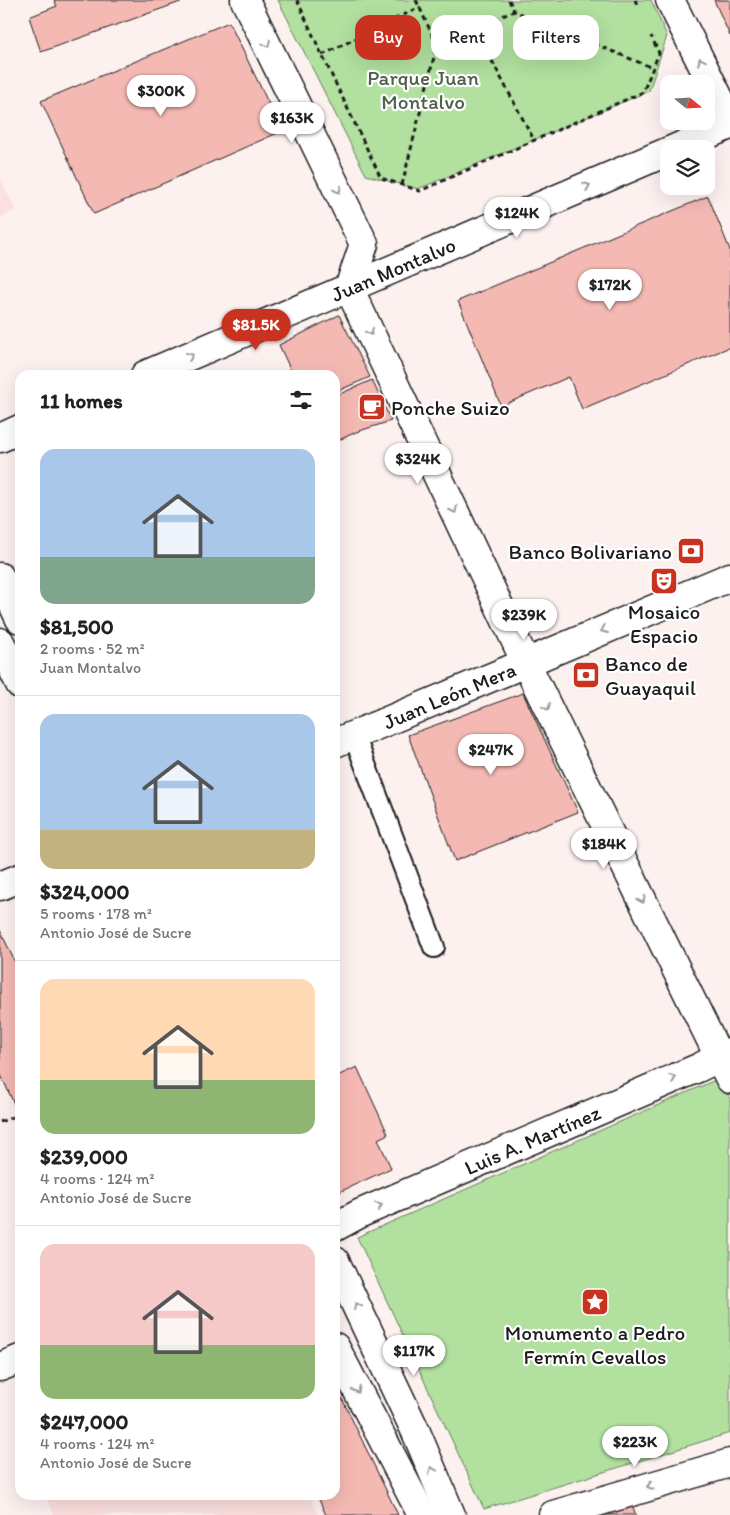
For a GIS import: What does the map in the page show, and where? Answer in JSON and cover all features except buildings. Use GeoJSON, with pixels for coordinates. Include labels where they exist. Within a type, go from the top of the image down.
{"type":"FeatureCollection","features":[{"type":"Feature","properties":{"kind":"street"},"geometry":{"type":"LineString","coordinates":[[245,0],[364,244],[349,288],[526,663],[726,1063]]}},
{"type":"Feature","properties":{"kind":"street"},"geometry":{"type":"LineString","coordinates":[[670,0],[730,120]]}},
{"type":"Feature","properties":{"kind":"street"},"geometry":{"type":"LineString","coordinates":[[695,140],[730,125]]}},
{"type":"Feature","properties":{"kind":"street","name":"Juan Montalvo"},"geometry":{"type":"LineString","coordinates":[[158,370],[660,155]]}},
{"type":"Feature","properties":{"kind":"street"},"geometry":{"type":"LineString","coordinates":[[0,438],[15,431]]}},
{"type":"Feature","properties":{"kind":"street"},"geometry":{"type":"LineString","coordinates":[[0,577],[15,608]]}},
{"type":"Feature","properties":{"kind":"street","name":"Juan León Mera"},"geometry":{"type":"LineString","coordinates":[[345,739],[730,578]]}},
{"type":"Feature","properties":{"kind":"street"},"geometry":{"type":"LineString","coordinates":[[0,642],[15,674]]}},
{"type":"Feature","properties":{"kind":"street"},"geometry":{"type":"LineString","coordinates":[[0,886],[15,880]]}},
{"type":"Feature","properties":{"kind":"street","name":"Luis A. Martínez"},"geometry":{"type":"LineString","coordinates":[[340,1224],[361,1213],[726,1063]]}},
{"type":"Feature","properties":{"kind":"street"},"geometry":{"type":"LineString","coordinates":[[340,1272],[416,1432],[451,1515]]}},
{"type":"Feature","properties":{"kind":"street"},"geometry":{"type":"LineString","coordinates":[[340,1357],[422,1515]]}},
{"type":"Feature","properties":{"kind":"street"},"geometry":{"type":"LineString","coordinates":[[0,1367],[15,1361]]}},
{"type":"Feature","properties":{"kind":"street"},"geometry":{"type":"LineString","coordinates":[[553,1515],[730,1462]]}},
{"type":"Feature","properties":{"kind":"lane"},"geometry":{"type":"LineString","coordinates":[[345,739],[434,947]]}},
{"type":"Feature","properties":{"kind":"path"},"geometry":{"type":"LineString","coordinates":[[297,0],[381,178],[420,190],[643,92],[659,54],[651,36]]}},
{"type":"Feature","properties":{"kind":"path"},"geometry":{"type":"LineString","coordinates":[[416,0],[431,32]]}},
{"type":"Feature","properties":{"kind":"path"},"geometry":{"type":"LineString","coordinates":[[509,0],[514,11],[653,68]]}},
{"type":"Feature","properties":{"kind":"path"},"geometry":{"type":"LineString","coordinates":[[635,0],[639,9]]}},
{"type":"Feature","properties":{"kind":"path"},"geometry":{"type":"LineString","coordinates":[[322,55],[420,7]]}},
{"type":"Feature","properties":{"kind":"path"},"geometry":{"type":"LineString","coordinates":[[503,16],[514,11]]}},
{"type":"Feature","properties":{"kind":"path"},"geometry":{"type":"LineString","coordinates":[[402,185],[433,60]]}},
{"type":"Feature","properties":{"kind":"path"},"geometry":{"type":"LineString","coordinates":[[491,60],[534,140]]}},
{"type":"Feature","properties":{"kind":"path"},"geometry":{"type":"LineString","coordinates":[[0,1122],[15,1116]]}},
{"type":"Feature","properties":{"kind":"shaded area"},"geometry":{"type":"Polygon","coordinates":[[[0,178],[16,210],[0,218],[0,178]]]}},
{"type":"Feature","properties":{"kind":"shaded area"},"geometry":{"type":"Polygon","coordinates":[[[47,1500],[311,1500],[318,1515],[54,1515],[47,1500]]]}},
{"type":"Feature","properties":{"kind":"green space","name":"Parque Juan Montalvo"},"geometry":{"type":"Polygon","coordinates":[[[278,0],[651,0],[667,36],[649,91],[418,189],[366,175],[278,0]]]}},
{"type":"Feature","properties":{"kind":"green space"},"geometry":{"type":"Polygon","coordinates":[[[720,1078],[730,1099],[730,1433],[484,1509],[357,1237],[720,1078]]]}},
{"type":"Feature","properties":{"kind":"place","name":"Ponche Suizo"},"geometry":{"type":"Point","coordinates":[372,407]}},
{"type":"Feature","properties":{"kind":"place","name":"Banco Bolivariano"},"geometry":{"type":"Point","coordinates":[691,551]}},
{"type":"Feature","properties":{"kind":"place","name":"Mosaico Espacio"},"geometry":{"type":"Point","coordinates":[664,581]}},
{"type":"Feature","properties":{"kind":"place","name":"Banco de Guayaquil"},"geometry":{"type":"Point","coordinates":[586,675]}},
{"type":"Feature","properties":{"kind":"place","name":"Monumento a Pedro Fermín Cevallos"},"geometry":{"type":"Point","coordinates":[595,1302]}}]}
